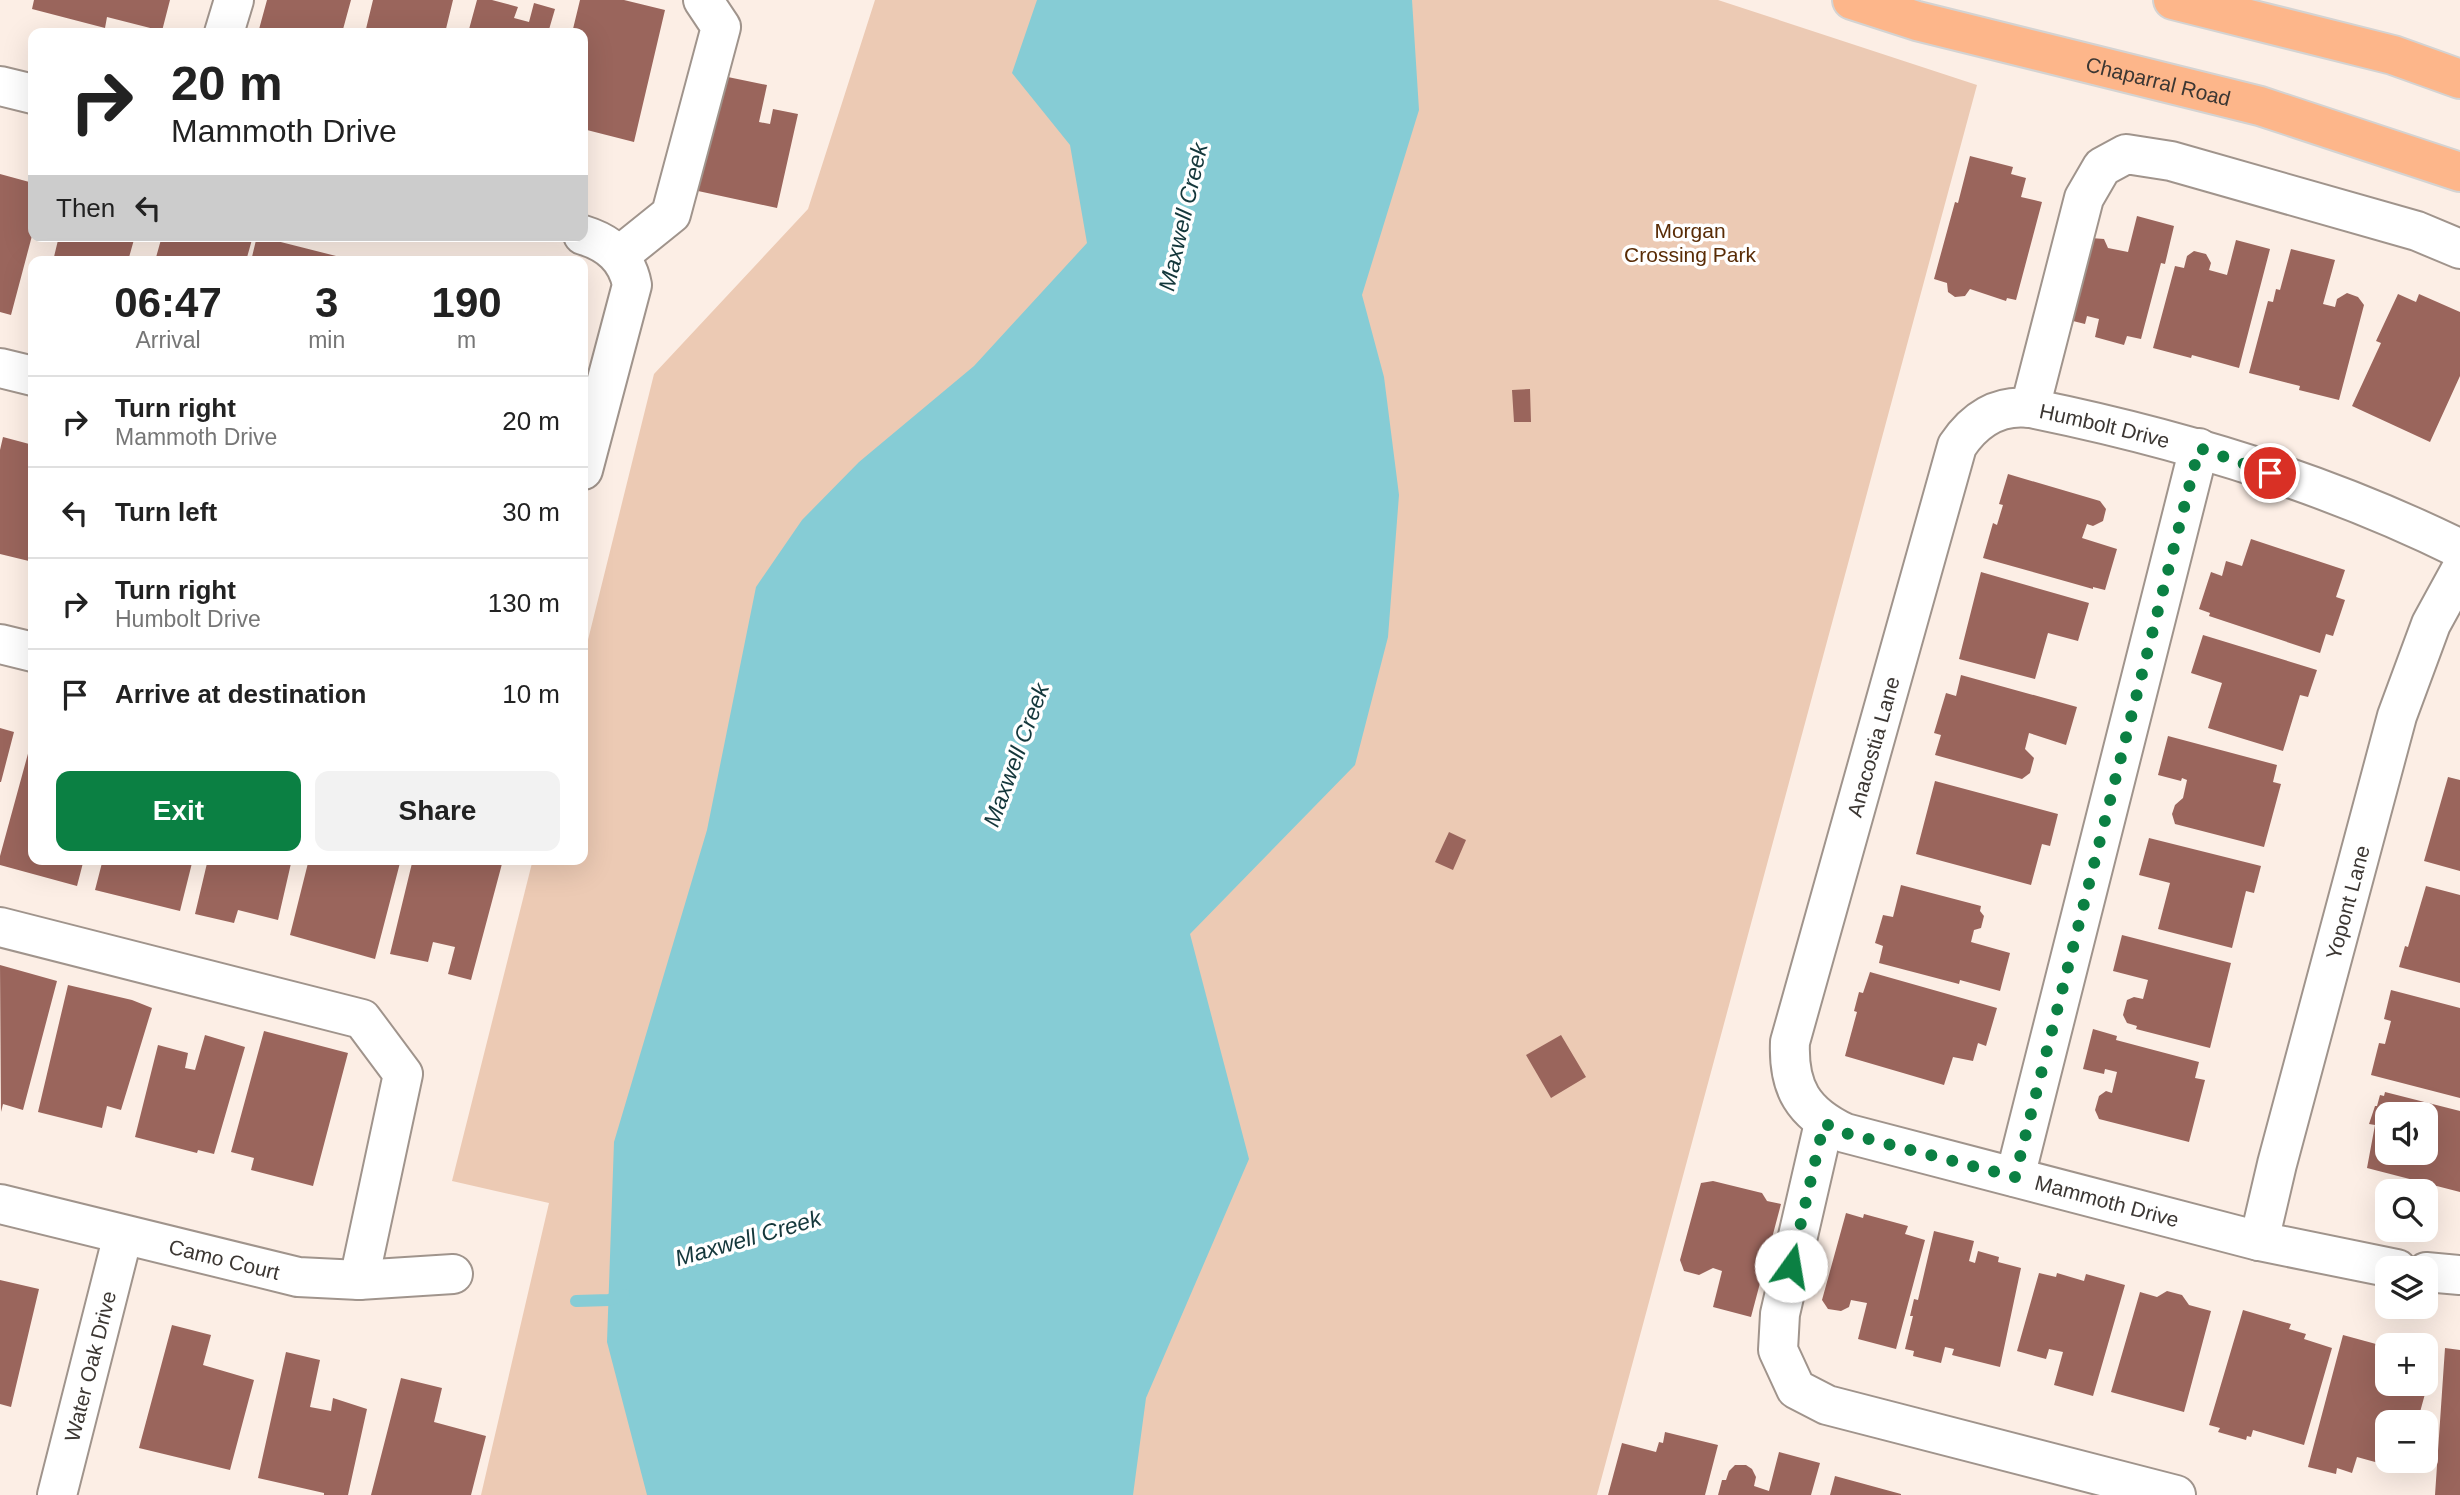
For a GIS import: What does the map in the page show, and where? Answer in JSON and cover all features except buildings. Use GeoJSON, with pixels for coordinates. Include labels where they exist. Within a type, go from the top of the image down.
{"type":"FeatureCollection","features":[{"type":"Feature","properties":{"kind":"main road","name":"Chaparral Road"},"geometry":{"type":"LineString","coordinates":[[1852,0],[1917,21],[2260,106],[2460,172]]}},
{"type":"Feature","properties":{"kind":"main road"},"geometry":{"type":"LineString","coordinates":[[2173,0],[2393,55],[2460,79]]}},
{"type":"Feature","properties":{"kind":"street"},"geometry":{"type":"LineString","coordinates":[[226,28],[234,0]]}},
{"type":"Feature","properties":{"kind":"street"},"geometry":{"type":"LineString","coordinates":[[620,255],[671,214],[721,27],[703,0]]}},
{"type":"Feature","properties":{"kind":"street"},"geometry":{"type":"LineString","coordinates":[[0,86],[28,93]]}},
{"type":"Feature","properties":{"kind":"street"},"geometry":{"type":"LineString","coordinates":[[2031,408],[2084,198],[2102,167],[2126,154],[2171,161],[2417,231],[2460,249]]}},
{"type":"Feature","properties":{"kind":"street"},"geometry":{"type":"LineString","coordinates":[[588,237],[620,255],[632,285],[588,451]]}},
{"type":"Feature","properties":{"kind":"street"},"geometry":{"type":"LineString","coordinates":[[0,368],[28,375]]}},
{"type":"Feature","properties":{"kind":"street","name":"Humbolt Drive"},"geometry":{"type":"LineString","coordinates":[[1985,416],[2004,409],[2031,408],[2199,448],[2411,524],[2460,549]]}},
{"type":"Feature","properties":{"kind":"street","name":"Anacostia Lane"},"geometry":{"type":"LineString","coordinates":[[1795,1087],[1789,1065],[1790,1042],[1956,446],[1968,429],[1985,416]]}},
{"type":"Feature","properties":{"kind":"street"},"geometry":{"type":"LineString","coordinates":[[2015,1177],[2199,448]]}},
{"type":"Feature","properties":{"kind":"street","name":"Yopont Lane"},"geometry":{"type":"LineString","coordinates":[[2259,1241],[2396,716],[2431,624],[2460,570]]}},
{"type":"Feature","properties":{"kind":"street"},"geometry":{"type":"LineString","coordinates":[[0,643],[28,651]]}},
{"type":"Feature","properties":{"kind":"street"},"geometry":{"type":"LineString","coordinates":[[0,927],[362,1018],[403,1074],[359,1280]]}},
{"type":"Feature","properties":{"kind":"street","name":"Mammoth Drive"},"geometry":{"type":"LineString","coordinates":[[1795,1087],[1807,1107],[1824,1123],[1845,1133],[2259,1241],[2375,1265]]}},
{"type":"Feature","properties":{"kind":"street"},"geometry":{"type":"LineString","coordinates":[[1824,1123],[1780,1314],[1778,1350],[1796,1389],[1827,1405],[2176,1495]]}},
{"type":"Feature","properties":{"kind":"street","name":"Camo Court"},"geometry":{"type":"LineString","coordinates":[[0,1204],[298,1277],[359,1280],[453,1274]]}},
{"type":"Feature","properties":{"kind":"street","name":"Water Oak Drive"},"geometry":{"type":"LineString","coordinates":[[57,1495],[123,1236]]}},
{"type":"Feature","properties":{"kind":"street"},"geometry":{"type":"LineString","coordinates":[[2438,1273],[2460,1275]]}},
{"type":"Feature","properties":{"kind":"green space","name":"Morgan Crossing Park"},"geometry":{"type":"Polygon","coordinates":[[[875,0],[1718,0],[1977,85],[1597,1495],[481,1495],[549,1203],[452,1181],[531,865],[588,865],[588,640],[654,374],[808,209],[875,0]]]}},
{"type":"Feature","properties":{"kind":"water"},"geometry":{"type":"Polygon","coordinates":[[[1037,0],[1412,0],[1419,110],[1362,295],[1384,377],[1399,495],[1388,637],[1355,765],[1190,934],[1249,1159],[1146,1398],[1133,1495],[647,1495],[607,1342],[614,1142],[707,830],[756,587],[802,520],[859,462],[974,366],[1087,243],[1070,145],[1012,73],[1037,0]]]}},
{"type":"Feature","properties":{"kind":"waterway","name":"Maxwell Creek"},"geometry":{"type":"LineString","coordinates":[[576,1301],[609,1300],[624,1295]]}},
{"type":"Feature","properties":{"kind":"route"},"geometry":{"type":"LineString","coordinates":[[1791,1266],[1824,1123],[1845,1133],[2015,1177],[2199,448],[2270,473]]}}]}
